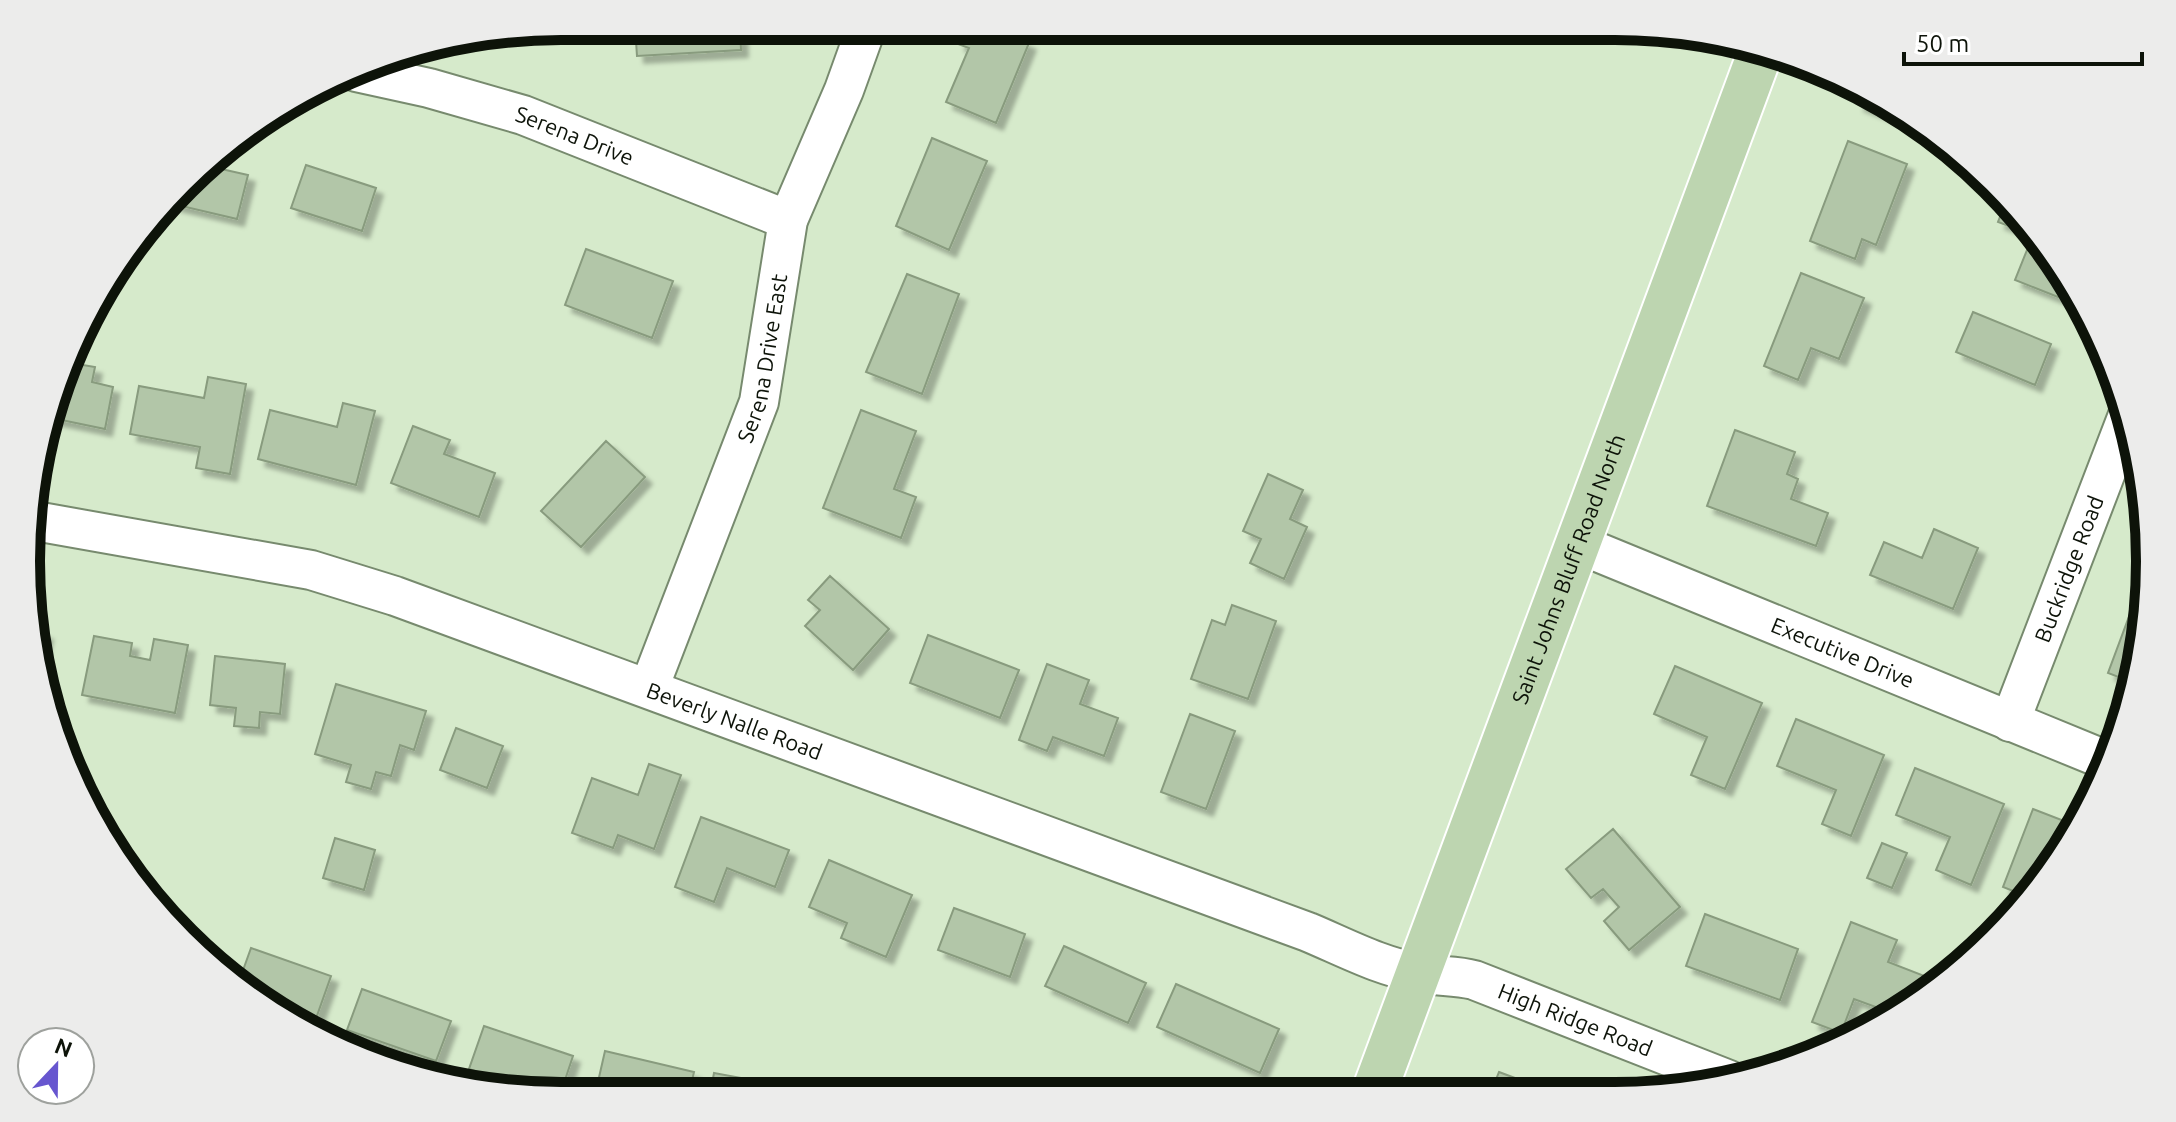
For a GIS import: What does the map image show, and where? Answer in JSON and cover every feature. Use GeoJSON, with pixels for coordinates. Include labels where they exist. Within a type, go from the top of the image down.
{"type":"FeatureCollection","features":[{"type":"Feature","properties":{"kind":"main road","name":"Saint Johns Bluff Road North"},"geometry":{"type":"LineString","coordinates":[[1378,1082],[1757,60]]}},
{"type":"Feature","properties":{"kind":"street","name":"Serena Drive East"},"geometry":{"type":"LineString","coordinates":[[649,688],[759,402],[788,220],[862,40]]}},
{"type":"Feature","properties":{"kind":"street","name":"Serena Drive"},"geometry":{"type":"LineString","coordinates":[[373,76],[523,115],[788,220]]}},
{"type":"Feature","properties":{"kind":"street","name":"Buckridge Road"},"geometry":{"type":"LineString","coordinates":[[2010,722],[2120,435]]}},
{"type":"Feature","properties":{"kind":"street","name":"Beverly Nalle Road"},"geometry":{"type":"LineString","coordinates":[[41,522],[311,570],[395,596],[1308,932],[1381,963],[1419,974]]}},
{"type":"Feature","properties":{"kind":"street","name":"Executive Drive"},"geometry":{"type":"LineString","coordinates":[[1578,544],[2097,757]]}},
{"type":"Feature","properties":{"kind":"street","name":"High Ridge Road"},"geometry":{"type":"LineString","coordinates":[[1419,974],[1454,975],[1474,980],[1711,1073]]}},
{"type":"Feature","properties":{"kind":"building"},"geometry":{"type":"Polygon","coordinates":[[[636,40],[741,40],[741,50],[637,56],[636,40]]]}},
{"type":"Feature","properties":{"kind":"building"},"geometry":{"type":"Polygon","coordinates":[[[960,40],[1022,40],[1029,43],[996,123],[946,102],[969,48],[958,44],[960,40]]]}},
{"type":"Feature","properties":{"kind":"building"},"geometry":{"type":"Polygon","coordinates":[[[1858,101],[1880,113],[1857,104],[1858,101]]]}},
{"type":"Feature","properties":{"kind":"building"},"geometry":{"type":"Polygon","coordinates":[[[932,138],[987,161],[949,250],[896,226],[932,138]]]}},
{"type":"Feature","properties":{"kind":"building"},"geometry":{"type":"Polygon","coordinates":[[[1848,141],[1907,164],[1876,245],[1862,239],[1855,259],[1810,241],[1848,141]]]}},
{"type":"Feature","properties":{"kind":"building"},"geometry":{"type":"Polygon","coordinates":[[[306,165],[376,188],[362,231],[291,208],[306,165]]]}},
{"type":"Feature","properties":{"kind":"building"},"geometry":{"type":"Polygon","coordinates":[[[218,168],[248,175],[237,219],[180,206],[218,168]]]}},
{"type":"Feature","properties":{"kind":"building"},"geometry":{"type":"Polygon","coordinates":[[[2002,212],[2016,229],[1998,222],[2002,212]]]}},
{"type":"Feature","properties":{"kind":"building"},"geometry":{"type":"Polygon","coordinates":[[[2029,245],[2064,297],[2063,299],[2015,280],[2029,245]]]}},
{"type":"Feature","properties":{"kind":"building"},"geometry":{"type":"Polygon","coordinates":[[[586,249],[673,281],[652,338],[565,305],[586,249]]]}},
{"type":"Feature","properties":{"kind":"building"},"geometry":{"type":"Polygon","coordinates":[[[1801,273],[1864,298],[1839,359],[1811,348],[1798,380],[1764,366],[1801,273]]]}},
{"type":"Feature","properties":{"kind":"building"},"geometry":{"type":"Polygon","coordinates":[[[907,274],[959,294],[922,394],[866,372],[907,274]]]}},
{"type":"Feature","properties":{"kind":"building"},"geometry":{"type":"Polygon","coordinates":[[[1973,312],[2051,344],[2035,385],[1956,352],[1973,312]]]}},
{"type":"Feature","properties":{"kind":"building"},"geometry":{"type":"Polygon","coordinates":[[[79,364],[95,367],[92,382],[113,387],[105,429],[60,420],[79,364]]]}},
{"type":"Feature","properties":{"kind":"building"},"geometry":{"type":"Polygon","coordinates":[[[208,377],[246,384],[230,474],[196,468],[200,447],[130,434],[139,386],[204,398],[208,377]]]}},
{"type":"Feature","properties":{"kind":"building"},"geometry":{"type":"Polygon","coordinates":[[[343,403],[375,411],[356,485],[258,459],[270,410],[337,427],[343,403]]]}},
{"type":"Feature","properties":{"kind":"building"},"geometry":{"type":"Polygon","coordinates":[[[861,410],[916,431],[894,489],[916,497],[901,538],[823,508],[861,410]]]}},
{"type":"Feature","properties":{"kind":"building"},"geometry":{"type":"Polygon","coordinates":[[[413,426],[450,440],[444,454],[495,473],[479,517],[391,483],[413,426]]]}},
{"type":"Feature","properties":{"kind":"building"},"geometry":{"type":"Polygon","coordinates":[[[1735,430],[1795,452],[1787,474],[1798,479],[1791,499],[1828,513],[1816,546],[1707,506],[1735,430]]]}},
{"type":"Feature","properties":{"kind":"building"},"geometry":{"type":"Polygon","coordinates":[[[606,441],[645,477],[581,547],[541,511],[606,441]]]}},
{"type":"Feature","properties":{"kind":"building"},"geometry":{"type":"Polygon","coordinates":[[[1268,474],[1303,490],[1290,519],[1307,527],[1284,579],[1250,563],[1261,539],[1243,531],[1268,474]]]}},
{"type":"Feature","properties":{"kind":"building"},"geometry":{"type":"Polygon","coordinates":[[[1934,529],[1978,548],[1953,609],[1870,575],[1884,542],[1922,558],[1934,529]]]}},
{"type":"Feature","properties":{"kind":"building"},"geometry":{"type":"Polygon","coordinates":[[[830,576],[889,629],[853,670],[805,626],[820,610],[808,600],[830,576]]]}},
{"type":"Feature","properties":{"kind":"building"},"geometry":{"type":"Polygon","coordinates":[[[2134,602],[2122,678],[2108,673],[2134,602]]]}},
{"type":"Feature","properties":{"kind":"building"},"geometry":{"type":"Polygon","coordinates":[[[1232,605],[1276,621],[1248,699],[1191,679],[1212,620],[1225,625],[1232,605]]]}},
{"type":"Feature","properties":{"kind":"building"},"geometry":{"type":"Polygon","coordinates":[[[928,635],[1019,670],[1000,718],[910,683],[928,635]]]}},
{"type":"Feature","properties":{"kind":"building"},"geometry":{"type":"Polygon","coordinates":[[[94,636],[132,643],[130,656],[150,660],[154,639],[188,645],[175,713],[82,695],[94,636]]]}},
{"type":"Feature","properties":{"kind":"building"},"geometry":{"type":"Polygon","coordinates":[[[215,656],[285,664],[280,714],[260,712],[259,728],[234,726],[236,708],[210,705],[215,656]]]}},
{"type":"Feature","properties":{"kind":"building"},"geometry":{"type":"Polygon","coordinates":[[[1047,664],[1089,680],[1080,704],[1118,718],[1104,756],[1053,737],[1047,751],[1019,740],[1047,664]]]}},
{"type":"Feature","properties":{"kind":"building"},"geometry":{"type":"Polygon","coordinates":[[[1675,666],[1762,703],[1725,789],[1691,775],[1707,737],[1654,714],[1675,666]]]}},
{"type":"Feature","properties":{"kind":"building"},"geometry":{"type":"Polygon","coordinates":[[[336,684],[426,711],[414,750],[400,745],[391,776],[376,772],[371,789],[346,782],[351,765],[315,754],[336,684]]]}},
{"type":"Feature","properties":{"kind":"building"},"geometry":{"type":"Polygon","coordinates":[[[1190,714],[1235,731],[1206,809],[1161,792],[1190,714]]]}},
{"type":"Feature","properties":{"kind":"building"},"geometry":{"type":"Polygon","coordinates":[[[1796,719],[1884,755],[1851,836],[1822,824],[1836,790],[1777,766],[1796,719]]]}},
{"type":"Feature","properties":{"kind":"building"},"geometry":{"type":"Polygon","coordinates":[[[456,728],[503,746],[487,788],[440,770],[456,728]]]}},
{"type":"Feature","properties":{"kind":"building"},"geometry":{"type":"Polygon","coordinates":[[[649,764],[681,775],[654,849],[618,835],[613,848],[572,833],[592,778],[638,795],[649,764]]]}},
{"type":"Feature","properties":{"kind":"building"},"geometry":{"type":"Polygon","coordinates":[[[1915,768],[2004,804],[1971,885],[1936,870],[1950,837],[1896,815],[1915,768]]]}},
{"type":"Feature","properties":{"kind":"building"},"geometry":{"type":"Polygon","coordinates":[[[2033,809],[2066,822],[2017,892],[2003,887],[2033,809]]]}},
{"type":"Feature","properties":{"kind":"building"},"geometry":{"type":"Polygon","coordinates":[[[701,817],[789,850],[775,887],[727,868],[714,902],[675,887],[701,817]]]}},
{"type":"Feature","properties":{"kind":"building"},"geometry":{"type":"Polygon","coordinates":[[[1613,829],[1680,907],[1629,950],[1604,921],[1619,907],[1603,889],[1591,898],[1566,869],[1613,829]]]}},
{"type":"Feature","properties":{"kind":"building"},"geometry":{"type":"Polygon","coordinates":[[[335,838],[375,850],[364,890],[323,878],[335,838]]]}},
{"type":"Feature","properties":{"kind":"building"},"geometry":{"type":"Polygon","coordinates":[[[1882,843],[1907,853],[1892,888],[1867,878],[1882,843]]]}},
{"type":"Feature","properties":{"kind":"building"},"geometry":{"type":"Polygon","coordinates":[[[829,860],[912,895],[886,957],[841,938],[847,923],[809,907],[829,860]]]}},
{"type":"Feature","properties":{"kind":"building"},"geometry":{"type":"Polygon","coordinates":[[[954,908],[1025,934],[1010,977],[938,950],[954,908]]]}},
{"type":"Feature","properties":{"kind":"building"},"geometry":{"type":"Polygon","coordinates":[[[1705,914],[1798,949],[1780,1000],[1686,966],[1705,914]]]}},
{"type":"Feature","properties":{"kind":"building"},"geometry":{"type":"Polygon","coordinates":[[[1851,922],[1897,940],[1888,962],[1927,977],[1881,1009],[1854,999],[1842,1029],[1837,1032],[1812,1022],[1851,922]]]}},
{"type":"Feature","properties":{"kind":"building"},"geometry":{"type":"Polygon","coordinates":[[[1064,946],[1146,983],[1128,1023],[1045,986],[1064,946]]]}},
{"type":"Feature","properties":{"kind":"building"},"geometry":{"type":"Polygon","coordinates":[[[251,948],[331,976],[315,1020],[242,973],[251,948]]]}},
{"type":"Feature","properties":{"kind":"building"},"geometry":{"type":"Polygon","coordinates":[[[1176,984],[1279,1029],[1260,1073],[1157,1027],[1176,984]]]}},
{"type":"Feature","properties":{"kind":"building"},"geometry":{"type":"Polygon","coordinates":[[[362,989],[451,1021],[436,1061],[347,1030],[362,989]]]}},
{"type":"Feature","properties":{"kind":"building"},"geometry":{"type":"Polygon","coordinates":[[[484,1026],[573,1056],[564,1082],[497,1078],[469,1069],[484,1026]]]}},
{"type":"Feature","properties":{"kind":"building"},"geometry":{"type":"Polygon","coordinates":[[[605,1051],[694,1072],[692,1082],[598,1082],[605,1051]]]}},
{"type":"Feature","properties":{"kind":"building"},"geometry":{"type":"Polygon","coordinates":[[[1499,1072],[1526,1082],[1495,1082],[1499,1072]]]}},
{"type":"Feature","properties":{"kind":"building"},"geometry":{"type":"Polygon","coordinates":[[[714,1073],[762,1082],[712,1082],[714,1073]]]}}]}
